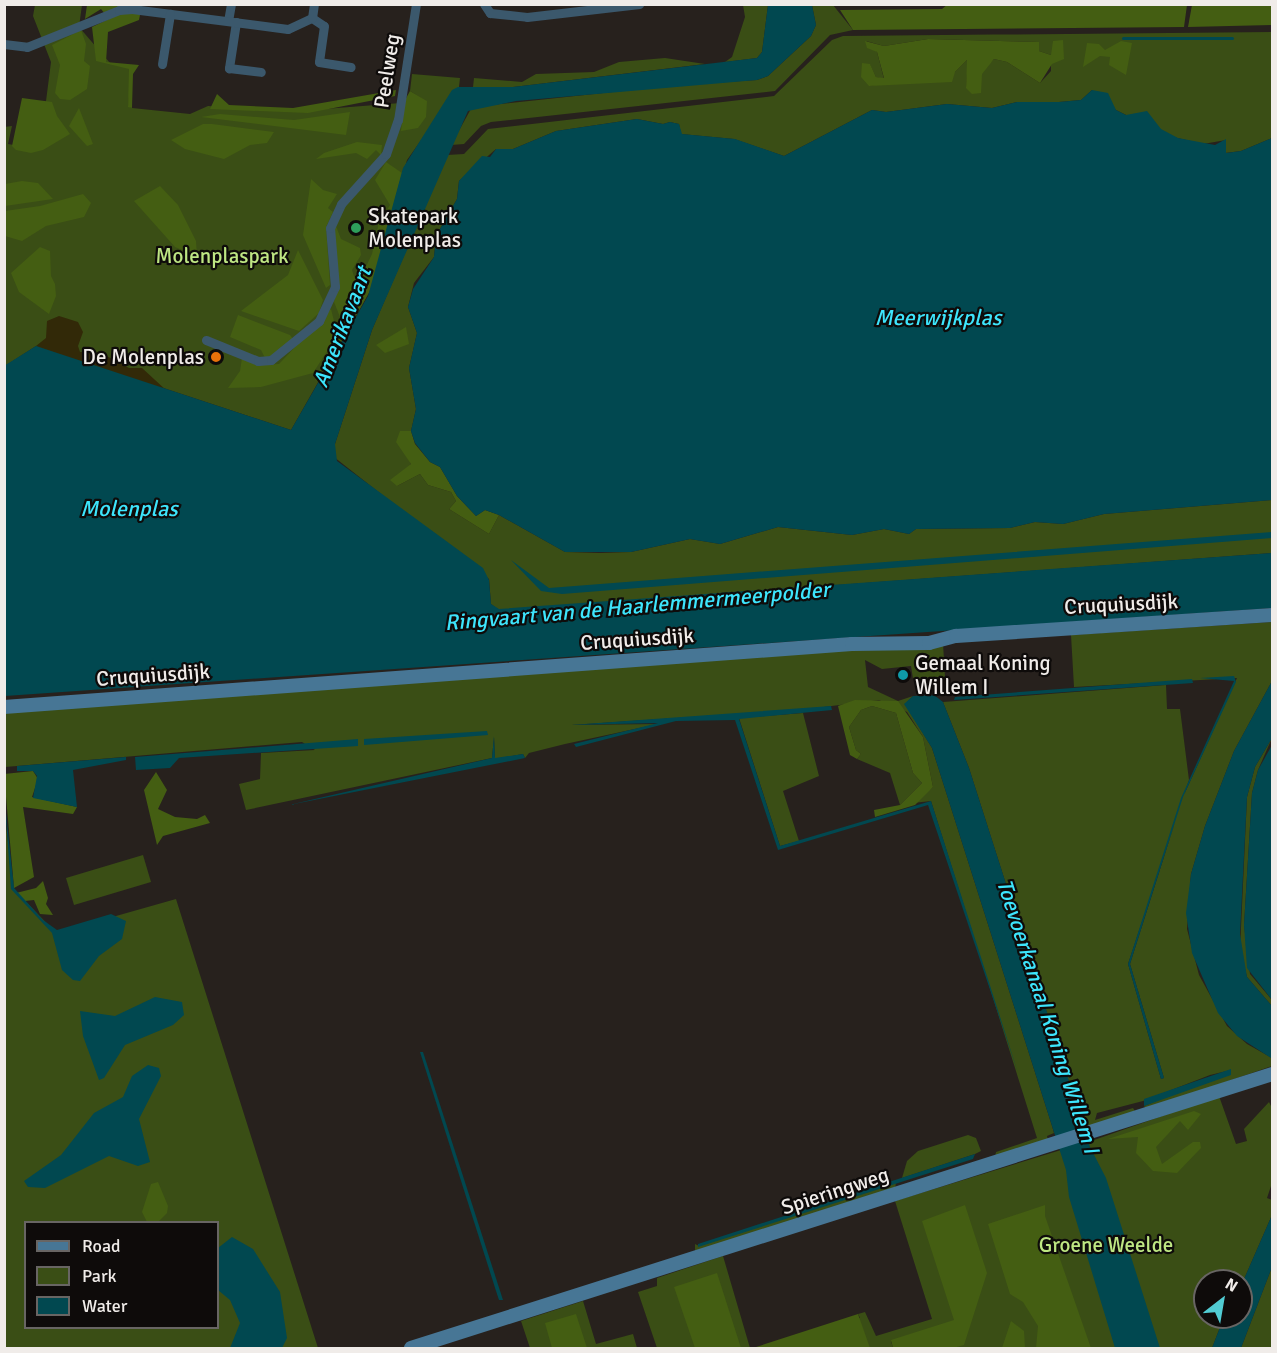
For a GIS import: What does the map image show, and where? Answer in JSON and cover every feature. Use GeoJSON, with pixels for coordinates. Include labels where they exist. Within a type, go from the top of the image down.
{"type":"FeatureCollection","features":[{"type":"Feature","properties":{"kind":"street"},"geometry":{"type":"LineString","coordinates":[[231,4],[229,68],[261,72]]}},
{"type":"Feature","properties":{"kind":"street"},"geometry":{"type":"LineString","coordinates":[[312,18],[314,4]]}},
{"type":"Feature","properties":{"kind":"street","name":"Peelweg"},"geometry":{"type":"LineString","coordinates":[[206,340],[258,361],[271,360],[319,321],[335,287],[330,228],[341,204],[384,157],[398,120],[416,4]]}},
{"type":"Feature","properties":{"kind":"street"},"geometry":{"type":"LineString","coordinates":[[484,4],[490,13],[527,17],[639,4]]}},
{"type":"Feature","properties":{"kind":"street"},"geometry":{"type":"LineString","coordinates":[[4,44],[27,47],[49,41],[119,10],[288,29],[312,18]]}},
{"type":"Feature","properties":{"kind":"street"},"geometry":{"type":"LineString","coordinates":[[162,64],[170,14]]}},
{"type":"Feature","properties":{"kind":"street"},"geometry":{"type":"LineString","coordinates":[[312,18],[324,26],[320,62],[351,67]]}},
{"type":"Feature","properties":{"kind":"street","name":"Cruquiusdijk"},"geometry":{"type":"LineString","coordinates":[[4,707],[852,644],[914,644],[956,636],[1272,615]]}},
{"type":"Feature","properties":{"kind":"street","name":"Spieringweg"},"geometry":{"type":"LineString","coordinates":[[411,1348],[1272,1074]]}},
{"type":"Feature","properties":{"kind":"green space"},"geometry":{"type":"Polygon","coordinates":[[[948,4],[1187,5],[1184,27],[853,30],[840,10],[942,9],[948,4]]]}},
{"type":"Feature","properties":{"kind":"green space","name":"Molenplaspark"},"geometry":{"type":"Polygon","coordinates":[[[35,5],[82,5],[79,27],[110,63],[132,69],[128,106],[132,108],[190,114],[208,106],[299,111],[426,101],[410,91],[412,74],[460,78],[459,87],[407,160],[371,289],[291,430],[36,346],[5,366],[4,127],[12,126],[8,144],[14,145],[46,101],[51,62],[33,16],[35,5]]]}},
{"type":"Feature","properties":{"kind":"green space"},"geometry":{"type":"Polygon","coordinates":[[[87,5],[142,5],[139,20],[108,32],[106,62],[139,65],[133,74],[132,108],[128,107],[129,69],[96,61],[92,27],[109,19],[101,9],[85,19],[87,5]]]}},
{"type":"Feature","properties":{"kind":"green space"},"geometry":{"type":"Polygon","coordinates":[[[743,5],[768,5],[762,52],[757,58],[725,62],[732,57],[745,17],[743,5]]]}},
{"type":"Feature","properties":{"kind":"green space"},"geometry":{"type":"Polygon","coordinates":[[[812,5],[833,5],[853,30],[830,35],[775,91],[491,122],[481,126],[464,144],[451,145],[472,107],[678,85],[757,80],[768,76],[811,36],[816,25],[812,5]]]}},
{"type":"Feature","properties":{"kind":"green space"},"geometry":{"type":"Polygon","coordinates":[[[1192,5],[1272,5],[1272,25],[1188,27],[1192,5]]]}},
{"type":"Feature","properties":{"kind":"green space"},"geometry":{"type":"Polygon","coordinates":[[[81,30],[86,44],[84,61],[90,66],[87,89],[70,100],[60,99],[55,93],[60,65],[52,45],[81,30]]]}},
{"type":"Feature","properties":{"kind":"green space"},"geometry":{"type":"Polygon","coordinates":[[[1272,32],[1272,138],[1241,151],[1225,153],[1226,140],[1203,144],[1169,136],[1116,110],[1092,90],[1081,100],[1059,102],[1017,102],[992,108],[947,104],[886,112],[872,110],[784,156],[734,139],[681,134],[679,124],[670,122],[663,124],[637,119],[556,131],[513,149],[496,149],[459,181],[457,199],[436,236],[434,257],[414,283],[408,307],[417,333],[409,368],[416,409],[411,431],[400,431],[411,464],[397,486],[420,474],[428,485],[451,492],[456,501],[449,509],[489,534],[499,515],[565,552],[631,552],[690,539],[720,544],[778,527],[852,535],[884,529],[909,534],[916,529],[1010,528],[1035,522],[1063,524],[1104,514],[1272,500],[1272,553],[499,610],[491,604],[489,579],[334,457],[335,444],[372,330],[447,155],[464,154],[488,129],[774,96],[832,40],[843,36],[1272,32]],[[928,39],[884,46],[866,41],[877,52],[884,79],[876,77],[870,65],[869,86],[955,72],[968,59],[966,88],[994,59],[1007,62],[1040,83],[1051,71],[1051,55],[1039,51],[1038,42],[928,39]]]}},
{"type":"Feature","properties":{"kind":"green space"},"geometry":{"type":"Polygon","coordinates":[[[928,39],[1039,42],[1039,51],[1051,55],[1053,41],[1063,40],[1064,59],[1052,64],[1040,83],[1007,62],[994,59],[982,74],[981,93],[972,94],[966,88],[967,60],[955,72],[952,82],[869,86],[861,77],[862,63],[870,64],[876,77],[884,78],[877,52],[867,48],[865,41],[884,46],[928,39]]]}},
{"type":"Feature","properties":{"kind":"green space"},"geometry":{"type":"Polygon","coordinates":[[[1121,41],[1132,43],[1126,75],[1109,65],[1110,57],[1100,56],[1083,67],[1087,43],[1099,44],[1105,50],[1121,41]]]}},
{"type":"Feature","properties":{"kind":"green space"},"geometry":{"type":"Polygon","coordinates":[[[665,58],[705,64],[513,87],[473,87],[474,78],[522,82],[536,74],[594,72],[619,62],[665,58]]]}},
{"type":"Feature","properties":{"kind":"green space"},"geometry":{"type":"Polygon","coordinates":[[[396,90],[395,96],[308,113],[210,109],[217,94],[229,105],[293,108],[396,90]]]}},
{"type":"Feature","properties":{"kind":"green space"},"geometry":{"type":"Polygon","coordinates":[[[410,91],[427,101],[426,117],[418,128],[401,131],[404,102],[410,91]]]}},
{"type":"Feature","properties":{"kind":"green space"},"geometry":{"type":"Polygon","coordinates":[[[22,98],[52,102],[57,116],[70,134],[43,150],[31,153],[16,150],[12,146],[22,98]]]}},
{"type":"Feature","properties":{"kind":"green space"},"geometry":{"type":"Polygon","coordinates":[[[79,108],[93,144],[87,146],[69,126],[79,108]]]}},
{"type":"Feature","properties":{"kind":"green space"},"geometry":{"type":"Polygon","coordinates":[[[350,112],[346,135],[201,117],[220,114],[294,120],[350,112]]]}},
{"type":"Feature","properties":{"kind":"green space"},"geometry":{"type":"Polygon","coordinates":[[[203,124],[274,132],[267,143],[250,145],[224,159],[185,149],[171,140],[203,124]]]}},
{"type":"Feature","properties":{"kind":"green space"},"geometry":{"type":"Polygon","coordinates":[[[357,142],[382,145],[381,155],[376,150],[367,159],[356,153],[316,159],[324,153],[357,142]]]}},
{"type":"Feature","properties":{"kind":"green space"},"geometry":{"type":"Polygon","coordinates":[[[386,162],[402,173],[371,289],[319,382],[315,380],[342,322],[334,302],[337,284],[333,233],[336,226],[341,239],[360,248],[361,255],[352,270],[354,276],[361,277],[372,254],[379,222],[390,205],[375,180],[386,162]]]}},
{"type":"Feature","properties":{"kind":"green space"},"geometry":{"type":"Polygon","coordinates":[[[311,179],[323,190],[337,194],[328,208],[333,212],[326,227],[330,285],[326,288],[303,235],[311,179]]]}},
{"type":"Feature","properties":{"kind":"green space"},"geometry":{"type":"Polygon","coordinates":[[[22,181],[38,183],[53,199],[5,206],[5,184],[22,181]]]}},
{"type":"Feature","properties":{"kind":"green space"},"geometry":{"type":"Polygon","coordinates":[[[160,186],[178,205],[196,241],[197,256],[175,247],[134,201],[160,186]]]}},
{"type":"Feature","properties":{"kind":"green space"},"geometry":{"type":"Polygon","coordinates":[[[83,194],[91,203],[84,217],[46,226],[22,241],[5,236],[5,211],[40,206],[83,194]]]}},
{"type":"Feature","properties":{"kind":"green space"},"geometry":{"type":"Polygon","coordinates":[[[40,247],[50,251],[51,276],[55,284],[56,296],[49,314],[19,292],[11,273],[40,247]]]}},
{"type":"Feature","properties":{"kind":"green space"},"geometry":{"type":"Polygon","coordinates":[[[298,250],[323,300],[319,313],[299,331],[241,311],[288,275],[298,250]]]}},
{"type":"Feature","properties":{"kind":"green space"},"geometry":{"type":"Polygon","coordinates":[[[331,309],[336,329],[331,345],[313,373],[261,387],[228,388],[240,371],[242,358],[259,365],[279,364],[331,309]]]}},
{"type":"Feature","properties":{"kind":"green space"},"geometry":{"type":"Polygon","coordinates":[[[238,315],[290,335],[293,339],[280,353],[265,358],[261,350],[230,337],[238,315]]]}},
{"type":"Feature","properties":{"kind":"green space"},"geometry":{"type":"Polygon","coordinates":[[[406,327],[409,344],[385,353],[376,345],[406,327]]]}},
{"type":"Feature","properties":{"kind":"green space"},"geometry":{"type":"Polygon","coordinates":[[[400,431],[411,431],[415,444],[430,462],[440,467],[457,496],[476,516],[485,510],[499,515],[489,534],[449,509],[456,501],[451,492],[428,485],[420,474],[397,486],[390,480],[411,464],[396,442],[400,431]]]}},
{"type":"Feature","properties":{"kind":"green space"},"geometry":{"type":"Polygon","coordinates":[[[1272,622],[1272,681],[1234,751],[1205,826],[1191,874],[1187,929],[1199,975],[1227,1026],[1247,1044],[1272,1058],[1272,1066],[1147,1109],[1144,1106],[1231,1070],[1210,1075],[1143,1101],[1097,1113],[1095,1120],[1133,1108],[1136,1113],[1084,1129],[969,768],[943,702],[1166,685],[1167,709],[1180,709],[1189,780],[1184,794],[1237,678],[1074,687],[1071,635],[1272,622]],[[1175,823],[1128,964],[1161,1079],[1164,1078],[1130,964],[1175,823]]]}},
{"type":"Feature","properties":{"kind":"green space"},"geometry":{"type":"Polygon","coordinates":[[[943,643],[945,677],[913,679],[911,666],[882,669],[865,660],[868,687],[898,701],[913,696],[905,704],[932,748],[1054,1133],[1047,1136],[1048,1140],[995,1157],[996,1152],[1037,1138],[931,801],[913,803],[933,787],[923,737],[907,712],[879,700],[800,710],[571,725],[658,724],[529,753],[525,758],[523,754],[495,759],[494,737],[492,758],[246,810],[239,784],[260,779],[261,753],[315,750],[302,742],[5,767],[5,711],[943,643]]]}},
{"type":"Feature","properties":{"kind":"green space"},"geometry":{"type":"Polygon","coordinates":[[[855,700],[898,701],[923,737],[933,787],[915,805],[875,817],[874,810],[900,805],[922,783],[913,773],[896,713],[872,706],[861,710],[849,727],[856,750],[861,754],[857,759],[850,755],[838,706],[855,700]]]}},
{"type":"Feature","properties":{"kind":"green space"},"geometry":{"type":"Polygon","coordinates":[[[872,706],[896,713],[913,773],[922,783],[900,805],[890,773],[857,759],[861,754],[856,750],[849,727],[861,710],[872,706]]]}},
{"type":"Feature","properties":{"kind":"green space"},"geometry":{"type":"Polygon","coordinates":[[[803,713],[819,776],[783,791],[799,841],[780,846],[739,718],[803,713]]]}},
{"type":"Feature","properties":{"kind":"green space"},"geometry":{"type":"Polygon","coordinates":[[[1272,738],[1258,770],[1252,793],[1244,925],[1250,974],[1272,1000],[1272,1006],[1247,977],[1240,949],[1247,797],[1255,767],[1272,738]]]}},
{"type":"Feature","properties":{"kind":"green space"},"geometry":{"type":"Polygon","coordinates":[[[33,771],[38,779],[32,797],[77,807],[73,814],[23,807],[34,877],[14,888],[4,774],[33,771]]]}},
{"type":"Feature","properties":{"kind":"green space"},"geometry":{"type":"Polygon","coordinates":[[[156,772],[167,790],[158,809],[175,817],[197,819],[205,815],[210,823],[163,836],[157,845],[144,790],[156,772]]]}},
{"type":"Feature","properties":{"kind":"green space"},"geometry":{"type":"Polygon","coordinates":[[[4,811],[14,889],[56,933],[176,899],[318,1348],[5,1348],[4,811]]]}},
{"type":"Feature","properties":{"kind":"green space"},"geometry":{"type":"Polygon","coordinates":[[[143,855],[151,882],[74,905],[66,878],[143,855]]]}},
{"type":"Feature","properties":{"kind":"green space"},"geometry":{"type":"Polygon","coordinates":[[[43,881],[48,898],[46,904],[53,915],[40,914],[34,900],[25,901],[16,893],[36,888],[43,881]]]}},
{"type":"Feature","properties":{"kind":"green space","name":"Groene Weelde"},"geometry":{"type":"Polygon","coordinates":[[[1219,1096],[1236,1144],[1247,1141],[1244,1129],[1269,1102],[1272,1108],[1272,1183],[1267,1198],[1272,1200],[1272,1215],[1248,1269],[1193,1269],[1193,1329],[1219,1329],[1212,1348],[900,1348],[891,1341],[893,1348],[765,1348],[860,1318],[858,1314],[865,1312],[876,1336],[932,1319],[895,1201],[1097,1139],[1219,1096]]]}},
{"type":"Feature","properties":{"kind":"green space"},"geometry":{"type":"Polygon","coordinates":[[[1194,1111],[1201,1114],[1188,1130],[1180,1121],[1156,1147],[1162,1164],[1193,1142],[1200,1142],[1201,1148],[1177,1173],[1153,1171],[1136,1153],[1138,1137],[1108,1139],[1194,1111]]]}},
{"type":"Feature","properties":{"kind":"green space"},"geometry":{"type":"Polygon","coordinates":[[[968,1135],[976,1138],[981,1151],[902,1178],[907,1161],[918,1151],[968,1135]]]}},
{"type":"Feature","properties":{"kind":"green space"},"geometry":{"type":"Polygon","coordinates":[[[158,1182],[168,1206],[167,1213],[159,1221],[146,1221],[142,1212],[151,1184],[158,1182]]]}},
{"type":"Feature","properties":{"kind":"green space"},"geometry":{"type":"Polygon","coordinates":[[[896,1183],[895,1188],[695,1252],[695,1244],[699,1246],[896,1183]]]}},
{"type":"Feature","properties":{"kind":"green space"},"geometry":{"type":"Polygon","coordinates":[[[965,1205],[987,1273],[964,1345],[953,1348],[893,1348],[891,1340],[954,1320],[922,1221],[965,1205]]]}},
{"type":"Feature","properties":{"kind":"green space"},"geometry":{"type":"Polygon","coordinates":[[[1045,1205],[1045,1216],[1091,1348],[1036,1348],[1038,1326],[1023,1302],[1010,1294],[988,1224],[1045,1205]]]}},
{"type":"Feature","properties":{"kind":"green space"},"geometry":{"type":"Polygon","coordinates":[[[723,1256],[750,1348],[657,1348],[638,1292],[657,1286],[657,1278],[723,1256]]]}},
{"type":"Feature","properties":{"kind":"green space"},"geometry":{"type":"Polygon","coordinates":[[[1272,1267],[1272,1348],[1241,1348],[1248,1329],[1253,1329],[1253,1317],[1272,1267]]]}},
{"type":"Feature","properties":{"kind":"green space"},"geometry":{"type":"Polygon","coordinates":[[[717,1273],[741,1348],[695,1348],[674,1287],[717,1273]]]}},
{"type":"Feature","properties":{"kind":"green space"},"geometry":{"type":"Polygon","coordinates":[[[583,1301],[596,1344],[633,1334],[637,1348],[530,1348],[521,1321],[583,1301]]]}},
{"type":"Feature","properties":{"kind":"green space"},"geometry":{"type":"Polygon","coordinates":[[[576,1314],[587,1348],[552,1348],[545,1323],[576,1314]]]}},
{"type":"Feature","properties":{"kind":"green space"},"geometry":{"type":"Polygon","coordinates":[[[858,1314],[870,1348],[753,1348],[858,1314]]]}},
{"type":"Feature","properties":{"kind":"green space"},"geometry":{"type":"Polygon","coordinates":[[[1011,1321],[1024,1331],[1025,1348],[1002,1348],[1011,1321]]]}},
{"type":"Feature","properties":{"kind":"sand"},"geometry":{"type":"Polygon","coordinates":[[[59,316],[78,322],[83,332],[78,346],[80,352],[101,353],[129,368],[142,368],[167,391],[36,346],[46,338],[47,321],[59,316]]]}},
{"type":"Feature","properties":{"kind":"water"},"geometry":{"type":"Polygon","coordinates":[[[768,5],[812,5],[816,25],[811,36],[768,76],[757,80],[516,101],[468,111],[372,330],[335,444],[337,461],[483,568],[489,580],[491,604],[499,609],[1272,553],[1272,608],[5,696],[4,366],[36,346],[291,430],[368,296],[403,168],[452,90],[458,87],[513,87],[757,58],[762,52],[768,5]]]}},
{"type":"Feature","properties":{"kind":"water","name":"Meerwijkplas"},"geometry":{"type":"Polygon","coordinates":[[[1092,90],[1108,93],[1116,110],[1126,115],[1147,111],[1161,129],[1178,138],[1215,145],[1226,139],[1226,153],[1241,151],[1272,138],[1272,500],[1104,514],[1063,524],[1035,522],[1010,528],[916,529],[909,534],[884,529],[852,535],[778,527],[720,544],[690,539],[631,552],[565,552],[499,515],[485,510],[476,516],[457,496],[440,467],[430,462],[415,443],[411,431],[416,409],[409,368],[417,333],[408,307],[413,289],[434,257],[436,236],[457,199],[459,181],[482,156],[490,157],[496,149],[513,149],[556,131],[637,119],[663,124],[670,122],[679,124],[682,134],[735,139],[784,156],[872,110],[886,112],[947,104],[992,108],[1017,102],[1081,100],[1092,90]]]}},
{"type":"Feature","properties":{"kind":"water"},"geometry":{"type":"Polygon","coordinates":[[[1272,532],[1272,538],[562,594],[541,591],[511,560],[549,588],[1272,532]]]}},
{"type":"Feature","properties":{"kind":"water"},"geometry":{"type":"Polygon","coordinates":[[[1234,676],[1236,682],[1183,797],[1130,964],[1164,1078],[1161,1079],[1128,964],[1181,798],[1234,681],[1200,678],[1234,676]]]}},
{"type":"Feature","properties":{"kind":"water"},"geometry":{"type":"Polygon","coordinates":[[[1192,679],[1193,683],[954,700],[955,697],[1192,679]]]}},
{"type":"Feature","properties":{"kind":"water"},"geometry":{"type":"Polygon","coordinates":[[[1272,681],[1272,738],[1255,767],[1247,797],[1240,934],[1247,977],[1272,1006],[1271,1058],[1237,1036],[1218,1013],[1192,953],[1186,913],[1191,874],[1205,826],[1234,751],[1272,681]]]}},
{"type":"Feature","properties":{"kind":"water","name":"Toevoerkanaal Koning Willem I"},"geometry":{"type":"Polygon","coordinates":[[[934,695],[943,702],[969,768],[1090,1147],[1106,1178],[1160,1348],[1115,1348],[1069,1197],[1066,1170],[932,748],[904,704],[913,696],[934,695]]]}},
{"type":"Feature","properties":{"kind":"water"},"geometry":{"type":"Polygon","coordinates":[[[831,706],[832,710],[739,719],[780,846],[931,801],[1018,1073],[928,805],[778,850],[735,720],[676,721],[576,747],[574,744],[658,723],[571,725],[831,706]]]}},
{"type":"Feature","properties":{"kind":"water"},"geometry":{"type":"Polygon","coordinates":[[[487,731],[488,735],[364,745],[364,739],[487,731]]]}},
{"type":"Feature","properties":{"kind":"water"},"geometry":{"type":"Polygon","coordinates":[[[494,736],[495,758],[523,754],[525,758],[289,805],[492,758],[494,736]]]}},
{"type":"Feature","properties":{"kind":"water"},"geometry":{"type":"Polygon","coordinates":[[[358,739],[358,746],[179,758],[170,768],[136,770],[135,757],[358,739]]]}},
{"type":"Feature","properties":{"kind":"water"},"geometry":{"type":"Polygon","coordinates":[[[1272,745],[1272,1000],[1247,968],[1244,925],[1252,793],[1258,770],[1272,745]]]}},
{"type":"Feature","properties":{"kind":"water"},"geometry":{"type":"Polygon","coordinates":[[[126,757],[126,760],[73,770],[77,807],[33,798],[37,776],[33,771],[17,771],[17,766],[126,757]]]}},
{"type":"Feature","properties":{"kind":"water"},"geometry":{"type":"Polygon","coordinates":[[[5,804],[14,888],[43,920],[57,930],[111,914],[126,921],[122,939],[99,956],[80,981],[73,980],[62,970],[52,933],[11,889],[5,804]]]}},
{"type":"Feature","properties":{"kind":"water"},"geometry":{"type":"Polygon","coordinates":[[[155,997],[182,1002],[184,1015],[173,1025],[125,1045],[104,1078],[99,1080],[83,1036],[80,1011],[115,1016],[155,997]]]}},
{"type":"Feature","properties":{"kind":"water"},"geometry":{"type":"Polygon","coordinates":[[[420,1052],[423,1052],[503,1300],[499,1300],[420,1052]]]}},
{"type":"Feature","properties":{"kind":"water"},"geometry":{"type":"Polygon","coordinates":[[[148,1065],[159,1068],[161,1076],[139,1119],[150,1162],[138,1166],[109,1156],[45,1188],[28,1187],[24,1181],[61,1155],[94,1113],[123,1097],[132,1076],[148,1065]]]}},
{"type":"Feature","properties":{"kind":"water"},"geometry":{"type":"Polygon","coordinates":[[[1231,1069],[1231,1075],[1144,1106],[1144,1099],[1231,1069]]]}},
{"type":"Feature","properties":{"kind":"water"},"geometry":{"type":"Polygon","coordinates":[[[975,1154],[973,1159],[698,1247],[698,1244],[975,1154]]]}},
{"type":"Feature","properties":{"kind":"water"},"geometry":{"type":"Polygon","coordinates":[[[1272,1215],[1272,1267],[1253,1317],[1253,1269],[1248,1269],[1272,1215]]]}},
{"type":"Feature","properties":{"kind":"water"},"geometry":{"type":"Polygon","coordinates":[[[232,1237],[253,1249],[280,1292],[287,1338],[282,1348],[230,1348],[240,1323],[230,1300],[219,1291],[219,1247],[232,1237]]]}},
{"type":"Feature","properties":{"kind":"water"},"geometry":{"type":"Polygon","coordinates":[[[1219,1329],[1248,1329],[1241,1348],[1212,1348],[1219,1329]]]}},
{"type":"Feature","properties":{"kind":"waterway"},"geometry":{"type":"LineString","coordinates":[[1123,38],[1232,38]]}},
{"type":"Feature","properties":{"kind":"place","name":"Skatepark Molenplas"},"geometry":{"type":"Point","coordinates":[356,228]}},
{"type":"Feature","properties":{"kind":"place","name":"De Molenplas"},"geometry":{"type":"Point","coordinates":[216,357]}},
{"type":"Feature","properties":{"kind":"place","name":"Gemaal Koning Willem I"},"geometry":{"type":"Point","coordinates":[903,675]}},
{"type":"Feature","properties":{"kind":"water label","name":"Amerikavaart"},"geometry":{"type":"Point","coordinates":[342,327]}},
{"type":"Feature","properties":{"kind":"water label","name":"Molenplas"},"geometry":{"type":"Point","coordinates":[129,509]}},
{"type":"Feature","properties":{"kind":"water label","name":"Ringvaart van de Haarlemmermeerpolder"},"geometry":{"type":"Point","coordinates":[637,606]}}]}
